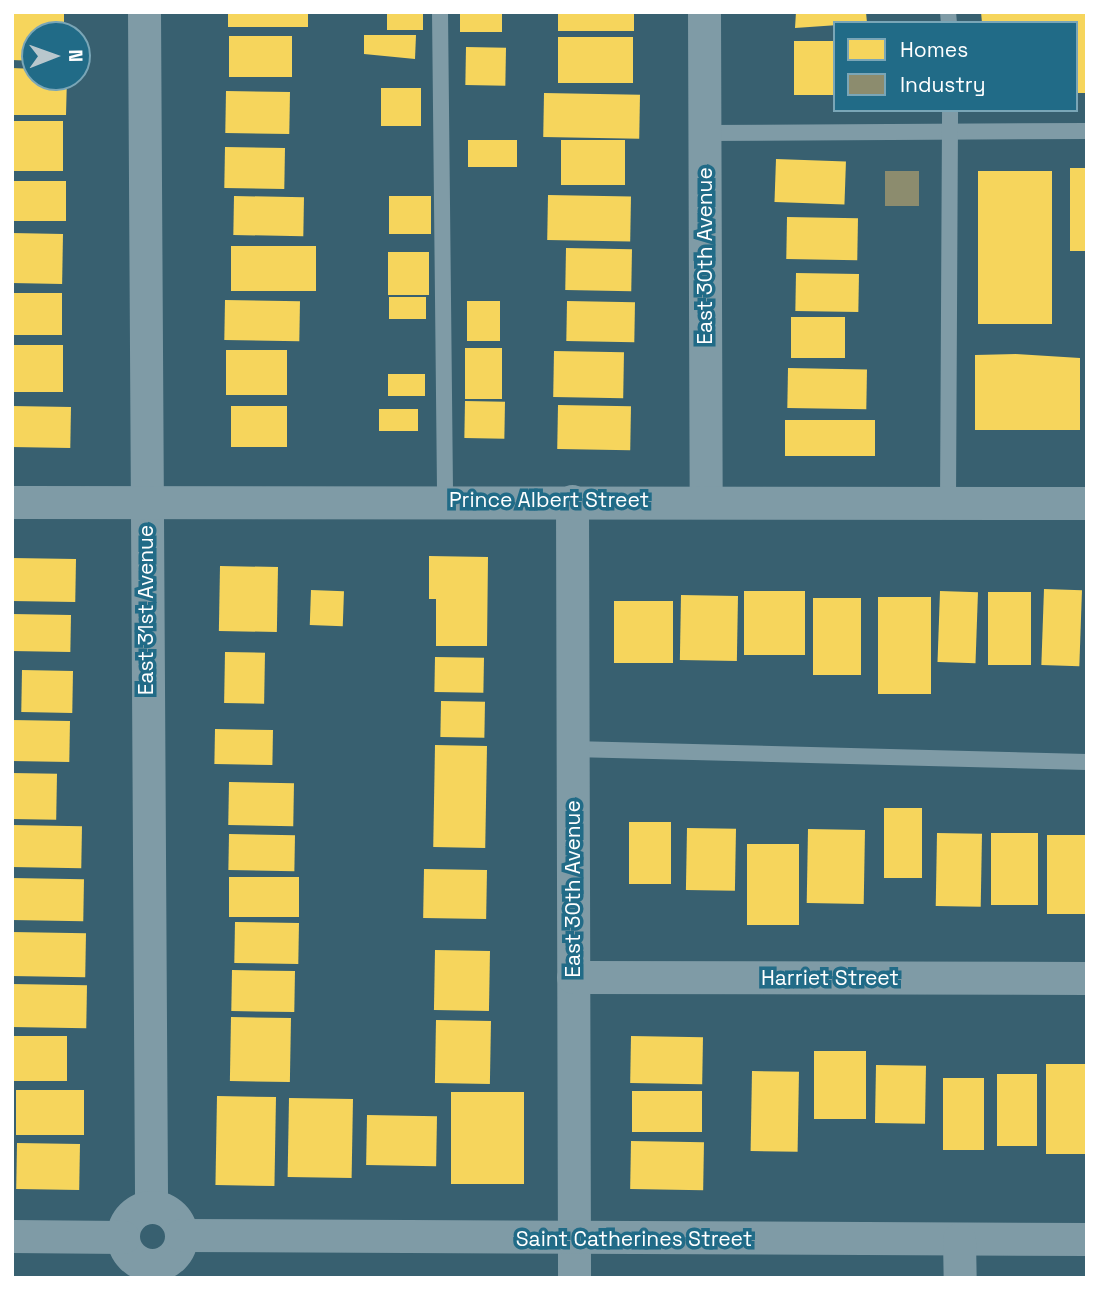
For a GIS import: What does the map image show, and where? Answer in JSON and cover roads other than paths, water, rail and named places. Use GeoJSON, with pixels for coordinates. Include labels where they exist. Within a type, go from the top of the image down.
{"type":"FeatureCollection","features":[{"type":"Feature","properties":{"kind":"street","name":"East 31st Avenue"},"geometry":{"type":"LineString","coordinates":[[144,12],[151,1207]]}},
{"type":"Feature","properties":{"kind":"street","name":"East 30th Avenue"},"geometry":{"type":"LineString","coordinates":[[704,12],[706,499]]}},
{"type":"Feature","properties":{"kind":"street","name":"Prince Albert Street"},"geometry":{"type":"LineString","coordinates":[[12,502],[706,499],[1087,503]]}},
{"type":"Feature","properties":{"kind":"street","name":"East 30th Avenue"},"geometry":{"type":"LineString","coordinates":[[572,501],[574,1278]]}},
{"type":"Feature","properties":{"kind":"street","name":"Harriet Street"},"geometry":{"type":"LineString","coordinates":[[573,977],[1087,978]]}},
{"type":"Feature","properties":{"kind":"street"},"geometry":{"type":"LineString","coordinates":[[151,1207],[175,1218],[181,1235],[169,1260],[151,1272],[128,1253],[123,1237],[135,1213],[151,1207]]}},
{"type":"Feature","properties":{"kind":"street","name":"Saint Catherines Street"},"geometry":{"type":"LineString","coordinates":[[181,1235],[573,1240],[1087,1239]]}},
{"type":"Feature","properties":{"kind":"street"},"geometry":{"type":"LineString","coordinates":[[12,1236],[123,1237]]}},
{"type":"Feature","properties":{"kind":"street"},"geometry":{"type":"LineString","coordinates":[[960,1239],[960,1278]]}},
{"type":"Feature","properties":{"kind":"lane"},"geometry":{"type":"LineString","coordinates":[[440,12],[445,501]]}},
{"type":"Feature","properties":{"kind":"lane"},"geometry":{"type":"LineString","coordinates":[[948,502],[950,112]]}},
{"type":"Feature","properties":{"kind":"lane"},"geometry":{"type":"LineString","coordinates":[[704,133],[1087,131]]}},
{"type":"Feature","properties":{"kind":"lane"},"geometry":{"type":"LineString","coordinates":[[572,749],[1087,762]]}}]}
